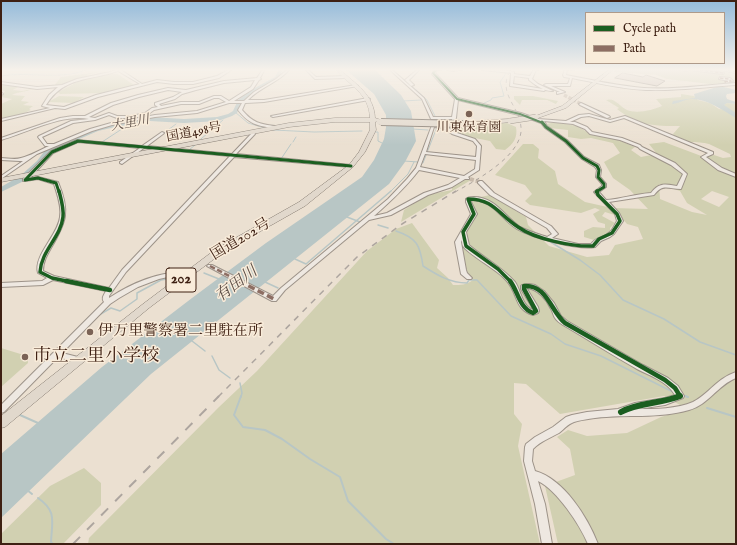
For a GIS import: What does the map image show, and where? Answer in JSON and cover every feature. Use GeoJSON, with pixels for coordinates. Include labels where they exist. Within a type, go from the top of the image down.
{"type":"FeatureCollection","features":[{"type":"Feature","properties":{"kind":"highway"},"geometry":{"type":"LineString","coordinates":[[362,94],[372,107],[373,121],[463,123],[535,117],[564,107],[579,94]]}},
{"type":"Feature","properties":{"kind":"highway"},"geometry":{"type":"LineString","coordinates":[[535,117],[558,106],[575,94]]}},
{"type":"Feature","properties":{"kind":"highway","name":"国道498号"},"geometry":{"type":"LineString","coordinates":[[1,179],[274,127],[311,122],[373,121]]}},
{"type":"Feature","properties":{"kind":"highway","name":"国道202号"},"geometry":{"type":"LineString","coordinates":[[1,423],[78,360],[219,252],[302,204],[351,166],[362,152],[373,130],[373,121]]}},
{"type":"Feature","properties":{"kind":"street"},"geometry":{"type":"LineString","coordinates":[[50,94],[44,106],[55,108]]}},
{"type":"Feature","properties":{"kind":"street"},"geometry":{"type":"LineString","coordinates":[[1,120],[66,107],[103,94]]}},
{"type":"Feature","properties":{"kind":"street"},"geometry":{"type":"LineString","coordinates":[[1,139],[59,120],[87,116],[112,104],[144,94]]}},
{"type":"Feature","properties":{"kind":"street"},"geometry":{"type":"LineString","coordinates":[[160,107],[156,104],[174,98],[180,94]]}},
{"type":"Feature","properties":{"kind":"street"},"geometry":{"type":"LineString","coordinates":[[231,102],[242,94]]}},
{"type":"Feature","properties":{"kind":"street"},"geometry":{"type":"LineString","coordinates":[[253,94],[240,110],[248,120],[260,126],[274,127]]}},
{"type":"Feature","properties":{"kind":"street"},"geometry":{"type":"LineString","coordinates":[[110,290],[52,278],[40,272],[40,267],[59,230],[63,218],[63,208],[56,183],[38,178],[25,180],[33,174],[55,147],[91,130],[140,118],[197,112],[231,102],[264,101],[303,94]]}},
{"type":"Feature","properties":{"kind":"street"},"geometry":{"type":"LineString","coordinates":[[419,94],[425,103],[432,118],[454,118]]}},
{"type":"Feature","properties":{"kind":"street"},"geometry":{"type":"LineString","coordinates":[[453,94],[457,99],[564,123],[580,116],[589,115],[610,121],[624,117],[712,153],[703,157],[723,171],[736,176]]}},
{"type":"Feature","properties":{"kind":"street"},"geometry":{"type":"LineString","coordinates":[[55,147],[46,145],[40,137],[70,123],[95,119],[109,114],[117,117],[132,117],[160,107],[183,103],[199,103],[214,97],[220,97],[231,102]]}},
{"type":"Feature","properties":{"kind":"street"},"geometry":{"type":"LineString","coordinates":[[273,116],[366,99]]}},
{"type":"Feature","properties":{"kind":"street"},"geometry":{"type":"LineString","coordinates":[[445,127],[454,118],[457,99]]}},
{"type":"Feature","properties":{"kind":"street"},"geometry":{"type":"LineString","coordinates":[[581,104],[613,120]]}},
{"type":"Feature","properties":{"kind":"street"},"geometry":{"type":"LineString","coordinates":[[542,115],[586,128],[591,133],[621,139],[639,146],[673,164],[685,174],[678,188],[660,185],[652,194],[639,194],[628,199],[605,201]]}},
{"type":"Feature","properties":{"kind":"street"},"geometry":{"type":"LineString","coordinates":[[87,116],[95,119]]}},
{"type":"Feature","properties":{"kind":"street"},"geometry":{"type":"LineString","coordinates":[[469,278],[464,274],[460,257],[461,251],[458,242],[474,214],[468,199],[480,199],[495,206],[521,230],[578,245],[593,246],[600,238],[610,235],[620,221],[617,214],[596,192],[604,187],[604,184],[598,177],[599,170],[597,166],[584,158],[566,141],[535,117]]}},
{"type":"Feature","properties":{"kind":"street"},"geometry":{"type":"LineString","coordinates":[[82,122],[91,130]]}},
{"type":"Feature","properties":{"kind":"street"},"geometry":{"type":"LineString","coordinates":[[210,266],[274,298],[369,219],[409,180],[418,168],[426,153],[434,126],[445,127],[454,133],[474,140],[479,146],[477,170],[468,178],[426,194],[388,214],[369,219]]}},
{"type":"Feature","properties":{"kind":"street"},"geometry":{"type":"LineString","coordinates":[[649,134],[658,131]]}},
{"type":"Feature","properties":{"kind":"street"},"geometry":{"type":"LineString","coordinates":[[108,302],[106,300],[106,296],[124,271],[253,134],[253,132]]}},
{"type":"Feature","properties":{"kind":"street"},"geometry":{"type":"LineString","coordinates":[[122,164],[162,133]]}},
{"type":"Feature","properties":{"kind":"street"},"geometry":{"type":"LineString","coordinates":[[1,179],[46,148],[76,141],[351,166]]}},
{"type":"Feature","properties":{"kind":"street"},"geometry":{"type":"LineString","coordinates":[[426,153],[478,159]]}},
{"type":"Feature","properties":{"kind":"street"},"geometry":{"type":"LineString","coordinates":[[1,159],[20,160],[31,157]]}},
{"type":"Feature","properties":{"kind":"street"},"geometry":{"type":"LineString","coordinates":[[418,168],[468,178]]}},
{"type":"Feature","properties":{"kind":"street"},"geometry":{"type":"LineString","coordinates":[[480,182],[492,194],[549,227],[555,234],[548,238]]}},
{"type":"Feature","properties":{"kind":"street"},"geometry":{"type":"LineString","coordinates":[[463,232],[466,246],[496,267],[507,277],[524,308],[528,312],[533,313],[536,311],[536,307],[524,289],[524,286],[529,285],[535,287],[548,299],[558,318],[640,367],[666,380],[679,394],[670,401],[629,407],[620,412]]}},
{"type":"Feature","properties":{"kind":"street"},"geometry":{"type":"LineString","coordinates":[[1,410],[108,302],[123,293],[162,276],[190,274]]}},
{"type":"Feature","properties":{"kind":"street"},"geometry":{"type":"LineString","coordinates":[[1,285],[42,282],[52,278]]}},
{"type":"Feature","properties":{"kind":"street"},"geometry":{"type":"LineString","coordinates":[[56,354],[78,360]]}},
{"type":"Feature","properties":{"kind":"street"},"geometry":{"type":"LineString","coordinates":[[547,544],[540,504],[527,454],[529,447],[534,441],[556,430],[569,420],[596,414],[620,412],[664,412],[690,407],[701,401],[721,381],[736,375]]}},
{"type":"Feature","properties":{"kind":"street"},"geometry":{"type":"LineString","coordinates":[[532,475],[545,480],[568,503],[589,531],[593,544]]}},
{"type":"Feature","properties":{"kind":"green space"},"geometry":{"type":"Polygon","coordinates":[[[3,94],[25,96],[21,101],[29,102],[23,105],[33,106],[29,109],[31,110],[20,115],[1,120],[1,104],[12,99],[1,97],[3,94]]]}},
{"type":"Feature","properties":{"kind":"green space"},"geometry":{"type":"Polygon","coordinates":[[[681,94],[684,94],[694,96],[698,100],[710,103],[719,109],[729,110],[723,105],[727,103],[736,104],[736,544],[558,544],[545,486],[575,475],[570,449],[557,437],[568,430],[587,436],[627,433],[661,417],[687,409],[664,396],[560,414],[526,384],[514,383],[514,414],[522,424],[518,446],[540,544],[88,544],[89,538],[219,407],[257,371],[367,251],[396,229],[412,223],[439,260],[437,268],[453,285],[468,283],[473,280],[466,274],[460,243],[477,213],[469,202],[471,199],[490,195],[526,217],[528,225],[549,246],[587,257],[609,255],[615,245],[643,239],[638,227],[627,224],[621,217],[605,212],[602,216],[615,223],[610,228],[610,232],[594,240],[584,237],[584,231],[593,227],[605,228],[605,224],[598,222],[593,214],[600,210],[595,208],[581,213],[530,205],[525,201],[532,194],[525,185],[495,175],[523,144],[533,144],[539,149],[538,158],[555,171],[558,184],[585,202],[612,208],[648,209],[630,190],[613,178],[604,162],[620,153],[613,143],[591,138],[581,139],[568,137],[568,130],[550,128],[547,124],[555,122],[577,126],[592,135],[616,139],[635,147],[631,150],[641,157],[657,154],[649,144],[664,142],[704,157],[714,155],[723,158],[731,157],[730,154],[709,144],[685,141],[676,137],[673,134],[680,126],[662,126],[639,122],[625,115],[617,109],[619,108],[606,100],[609,99],[615,101],[624,109],[640,112],[662,106],[656,99],[681,97],[681,94]],[[659,184],[660,199],[692,212],[707,215],[687,203],[680,191],[659,184]],[[712,191],[701,199],[719,207],[729,197],[712,191]]]}},
{"type":"Feature","properties":{"kind":"green space"},"geometry":{"type":"Polygon","coordinates":[[[59,96],[84,97],[74,103],[48,102],[59,96]]]}},
{"type":"Feature","properties":{"kind":"green space"},"geometry":{"type":"Polygon","coordinates":[[[514,96],[533,96],[558,101],[556,104],[547,100],[522,100],[520,105],[514,99],[514,96]]]}},
{"type":"Feature","properties":{"kind":"green space"},"geometry":{"type":"Polygon","coordinates":[[[507,123],[516,127],[516,138],[505,150],[496,149],[490,141],[465,135],[451,128],[453,126],[507,123]]]}},
{"type":"Feature","properties":{"kind":"green space"},"geometry":{"type":"Polygon","coordinates":[[[465,179],[471,180],[401,222],[404,210],[427,195],[452,190],[452,187],[465,179]]]}},
{"type":"Feature","properties":{"kind":"green space"},"geometry":{"type":"Polygon","coordinates":[[[1,348],[27,356],[28,363],[1,387],[1,348]]]}},
{"type":"Feature","properties":{"kind":"green space"},"geometry":{"type":"Polygon","coordinates":[[[84,468],[101,483],[101,505],[63,544],[1,544],[1,534],[50,486],[84,468]]]}},
{"type":"Feature","properties":{"kind":"water","name":"有田川"},"geometry":{"type":"Polygon","coordinates":[[[374,94],[400,94],[411,111],[416,141],[405,162],[389,184],[151,374],[1,518],[1,454],[102,367],[266,243],[362,177],[374,160],[384,139],[386,115],[374,94]]]}},
{"type":"Feature","properties":{"kind":"water"},"geometry":{"type":"Polygon","coordinates":[[[694,94],[727,94],[727,99],[736,102],[736,104],[727,103],[724,105],[736,113],[736,118],[702,100],[690,99],[672,104],[673,101],[695,98],[694,94]]]}},
{"type":"Feature","properties":{"kind":"waterway","name":"大里川"},"geometry":{"type":"LineString","coordinates":[[1,190],[23,178],[40,162],[48,150],[96,130],[114,125],[150,119],[184,121],[218,119],[235,112],[240,101],[249,94]]}},
{"type":"Feature","properties":{"kind":"waterway"},"geometry":{"type":"LineString","coordinates":[[421,94],[427,100],[436,118]]}},
{"type":"Feature","properties":{"kind":"waterway"},"geometry":{"type":"LineString","coordinates":[[482,104],[491,100],[492,98],[504,96],[504,94]]}},
{"type":"Feature","properties":{"kind":"waterway"},"geometry":{"type":"LineString","coordinates":[[403,101],[421,100]]}},
{"type":"Feature","properties":{"kind":"waterway"},"geometry":{"type":"LineString","coordinates":[[235,112],[248,123],[265,128]]}},
{"type":"Feature","properties":{"kind":"waterway"},"geometry":{"type":"LineString","coordinates":[[201,139],[223,120]]}},
{"type":"Feature","properties":{"kind":"waterway"},"geometry":{"type":"LineString","coordinates":[[164,133],[176,124]]}},
{"type":"Feature","properties":{"kind":"waterway"},"geometry":{"type":"LineString","coordinates":[[102,142],[128,125]]}},
{"type":"Feature","properties":{"kind":"waterway"},"geometry":{"type":"LineString","coordinates":[[421,163],[423,163],[437,127]]}},
{"type":"Feature","properties":{"kind":"waterway"},"geometry":{"type":"LineString","coordinates":[[412,129],[428,130]]}},
{"type":"Feature","properties":{"kind":"waterway"},"geometry":{"type":"LineString","coordinates":[[273,130],[314,132],[362,131]]}},
{"type":"Feature","properties":{"kind":"waterway"},"geometry":{"type":"LineString","coordinates":[[375,132],[378,132],[378,141],[384,144]]}},
{"type":"Feature","properties":{"kind":"waterway"},"geometry":{"type":"LineString","coordinates":[[293,142],[296,137]]}},
{"type":"Feature","properties":{"kind":"waterway"},"geometry":{"type":"LineString","coordinates":[[281,159],[291,144]]}},
{"type":"Feature","properties":{"kind":"waterway"},"geometry":{"type":"LineString","coordinates":[[189,150],[195,145]]}},
{"type":"Feature","properties":{"kind":"waterway"},"geometry":{"type":"LineString","coordinates":[[404,161],[418,162]]}},
{"type":"Feature","properties":{"kind":"waterway"},"geometry":{"type":"LineString","coordinates":[[391,191],[408,174],[414,162]]}},
{"type":"Feature","properties":{"kind":"waterway"},"geometry":{"type":"LineString","coordinates":[[356,221],[391,191]]}},
{"type":"Feature","properties":{"kind":"waterway"},"geometry":{"type":"LineString","coordinates":[[347,217],[356,221]]}},
{"type":"Feature","properties":{"kind":"waterway"},"geometry":{"type":"LineString","coordinates":[[295,259],[306,264],[356,221]]}},
{"type":"Feature","properties":{"kind":"waterway"},"geometry":{"type":"LineString","coordinates":[[378,225],[388,228]]}},
{"type":"Feature","properties":{"kind":"waterway"},"geometry":{"type":"LineString","coordinates":[[396,231],[409,236],[416,243],[419,248],[423,266],[433,272],[455,282],[467,283],[469,280],[477,280],[511,316],[551,334],[565,344],[601,356],[673,392]]}},
{"type":"Feature","properties":{"kind":"waterway"},"geometry":{"type":"LineString","coordinates":[[549,241],[580,260],[600,275],[623,300],[664,319],[700,342],[736,355]]}},
{"type":"Feature","properties":{"kind":"waterway","name":"有田川"},"geometry":{"type":"LineString","coordinates":[[204,273],[219,279]]}},
{"type":"Feature","properties":{"kind":"waterway"},"geometry":{"type":"LineString","coordinates":[[99,315],[111,308],[120,311],[137,299],[137,293],[161,280],[179,277]]}},
{"type":"Feature","properties":{"kind":"waterway","name":"有田川"},"geometry":{"type":"LineString","coordinates":[[265,282],[278,288]]}},
{"type":"Feature","properties":{"kind":"waterway"},"geometry":{"type":"LineString","coordinates":[[192,341],[205,351]]}},
{"type":"Feature","properties":{"kind":"waterway"},"geometry":{"type":"LineString","coordinates":[[212,356],[219,370],[230,378]]}},
{"type":"Feature","properties":{"kind":"waterway"},"geometry":{"type":"LineString","coordinates":[[240,383],[242,393],[241,397]]}},
{"type":"Feature","properties":{"kind":"waterway"},"geometry":{"type":"LineString","coordinates":[[682,395],[688,397]]}},
{"type":"Feature","properties":{"kind":"waterway"},"geometry":{"type":"LineString","coordinates":[[241,396],[234,415],[243,427],[265,430],[282,439],[310,459],[340,477],[348,501],[386,539],[394,544]]}},
{"type":"Feature","properties":{"kind":"waterway"},"geometry":{"type":"LineString","coordinates":[[707,408],[736,417]]}},
{"type":"Feature","properties":{"kind":"waterway"},"geometry":{"type":"LineString","coordinates":[[20,415],[38,423]]}},
{"type":"Feature","properties":{"kind":"waterway"},"geometry":{"type":"LineString","coordinates":[[27,490],[32,494]]}},
{"type":"Feature","properties":{"kind":"waterway"},"geometry":{"type":"LineString","coordinates":[[38,498],[48,507],[51,512],[51,542],[53,544]]}},
{"type":"Feature","properties":{"kind":"tunnel"},"geometry":{"type":"LineString","coordinates":[[564,95],[581,104]]}},
{"type":"Feature","properties":{"kind":"tunnel"},"geometry":{"type":"LineString","coordinates":[[470,179],[480,182]]}},
{"type":"Feature","properties":{"kind":"railway"},"geometry":{"type":"LineString","coordinates":[[455,192],[494,168],[504,160],[518,142],[521,132],[520,123],[518,115],[508,94]]}},
{"type":"Feature","properties":{"kind":"railway"},"geometry":{"type":"LineString","coordinates":[[218,397],[357,257],[402,224],[456,191]]}},
{"type":"Feature","properties":{"kind":"railway"},"geometry":{"type":"LineString","coordinates":[[73,544],[219,396]]}},
{"type":"Feature","properties":{"kind":"marked path"},"geometry":{"type":"LineString","coordinates":[[210,266],[274,299]]}},
{"type":"Feature","properties":{"kind":"cycle path"},"geometry":{"type":"LineString","coordinates":[[453,94],[457,99],[520,114],[542,122],[546,127],[566,141],[583,158],[597,166],[599,170],[598,177],[604,184],[604,187],[596,192],[614,210],[620,221],[612,233],[599,239],[593,246],[578,245],[544,238],[525,231],[512,223],[491,204],[477,199],[468,199],[474,214],[463,232],[466,246],[504,274],[514,286],[523,306],[529,312],[533,313],[536,311],[524,289],[524,286],[533,287],[542,292],[552,304],[559,318],[565,323],[665,380],[675,388],[680,396],[665,401],[635,406],[621,412]]}},
{"type":"Feature","properties":{"kind":"cycle path"},"geometry":{"type":"LineString","coordinates":[[110,290],[52,278],[40,272],[42,259],[61,224],[63,208],[56,183],[38,178],[25,180],[52,152],[78,141],[351,166]]}},
{"type":"Feature","properties":{"kind":"place","name":"川東保育園"},"geometry":{"type":"Point","coordinates":[469,114]}},
{"type":"Feature","properties":{"kind":"place","name":"伊万里警察署二里駐在所"},"geometry":{"type":"Point","coordinates":[90,332]}},
{"type":"Feature","properties":{"kind":"place","name":"市立二里小学校"},"geometry":{"type":"Point","coordinates":[25,357]}}]}
